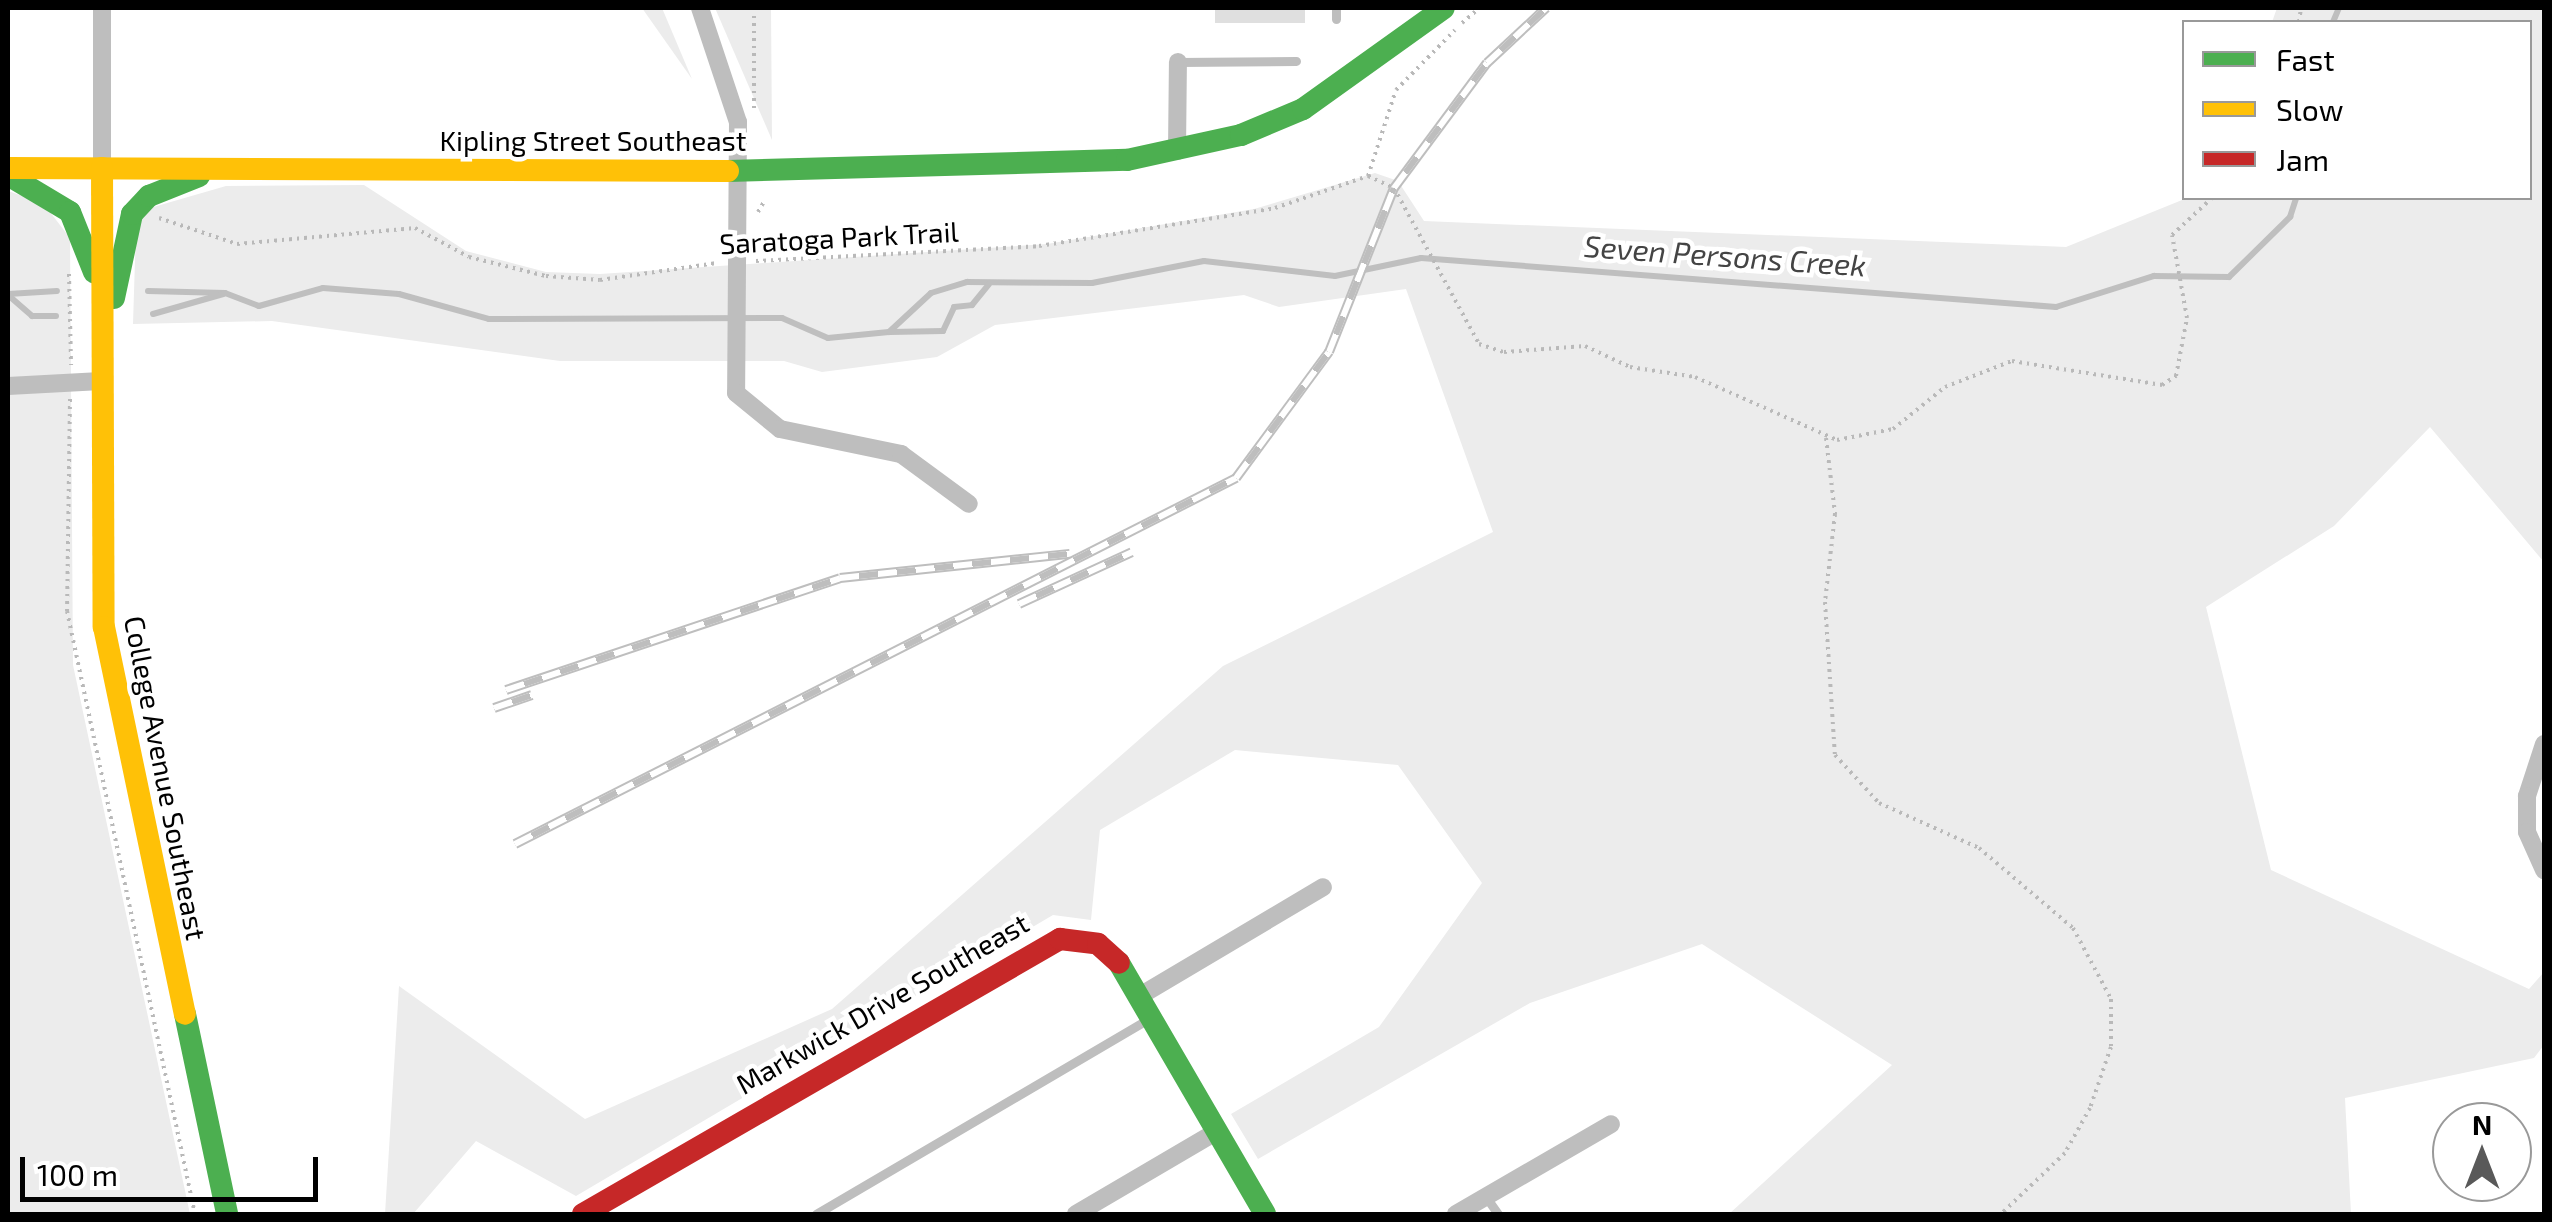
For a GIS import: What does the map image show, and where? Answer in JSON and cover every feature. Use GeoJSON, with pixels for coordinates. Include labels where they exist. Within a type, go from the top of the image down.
{"type":"FeatureCollection","features":[{"type":"Feature","properties":{"kind":"street"},"geometry":{"type":"LineString","coordinates":[[102,8],[102,168]]}},
{"type":"Feature","properties":{"kind":"street"},"geometry":{"type":"LineString","coordinates":[[700,8],[732,92],[742,170],[734,269],[736,393],[780,429],[901,454],[969,504]]}},
{"type":"Feature","properties":{"kind":"street","name":"Kipling Street Southeast"},"geometry":{"type":"LineString","coordinates":[[8,171],[1071,166],[1177,151],[1303,109],[1444,8]]}},
{"type":"Feature","properties":{"kind":"street"},"geometry":{"type":"LineString","coordinates":[[1177,151],[1178,62]]}},
{"type":"Feature","properties":{"kind":"street","name":"College Avenue Southeast"},"geometry":{"type":"LineString","coordinates":[[102,168],[101,370],[110,677],[227,1214]]}},
{"type":"Feature","properties":{"kind":"street"},"geometry":{"type":"LineString","coordinates":[[8,386],[101,370],[138,206],[190,178],[244,169]]}},
{"type":"Feature","properties":{"kind":"street"},"geometry":{"type":"LineString","coordinates":[[8,171],[70,212],[101,301]]}},
{"type":"Feature","properties":{"kind":"street"},"geometry":{"type":"LineString","coordinates":[[2544,744],[2527,796],[2527,832],[2544,870]]}},
{"type":"Feature","properties":{"kind":"street"},"geometry":{"type":"LineString","coordinates":[[1138,997],[1322,886]]}},
{"type":"Feature","properties":{"kind":"street","name":"Markwick Drive Southeast"},"geometry":{"type":"LineString","coordinates":[[583,1214],[1045,940],[1110,951],[1265,1214]]}},
{"type":"Feature","properties":{"kind":"street"},"geometry":{"type":"LineString","coordinates":[[1456,1214],[1611,1124]]}},
{"type":"Feature","properties":{"kind":"street"},"geometry":{"type":"LineString","coordinates":[[1076,1214],[1103,1208],[1216,1132]]}},
{"type":"Feature","properties":{"kind":"lane"},"geometry":{"type":"LineString","coordinates":[[1336,8],[1336,19]]}},
{"type":"Feature","properties":{"kind":"lane"},"geometry":{"type":"LineString","coordinates":[[1178,62],[1296,61]]}},
{"type":"Feature","properties":{"kind":"lane"},"geometry":{"type":"LineString","coordinates":[[816,1214],[1150,1018]]}},
{"type":"Feature","properties":{"kind":"lane"},"geometry":{"type":"LineString","coordinates":[[1486,1197],[1498,1214]]}},
{"type":"Feature","properties":{"kind":"path"},"geometry":{"type":"LineString","coordinates":[[753,119],[754,8]]}},
{"type":"Feature","properties":{"kind":"path"},"geometry":{"type":"LineString","coordinates":[[1479,8],[1396,90],[1368,176],[1394,188],[1458,321],[1492,350],[1585,346],[1630,366],[1704,380],[1826,438],[1894,429],[1945,387],[2012,361],[2162,385],[2176,376],[2187,318],[2174,250],[2175,228],[2199,218],[2211,200]]}},
{"type":"Feature","properties":{"kind":"path","name":"Saratoga Park Trail"},"geometry":{"type":"LineString","coordinates":[[138,206],[237,244],[416,228],[468,257],[546,276],[600,280],[1050,245],[1275,208],[1368,176]]}},
{"type":"Feature","properties":{"kind":"path"},"geometry":{"type":"LineString","coordinates":[[1826,438],[1836,514],[1826,602],[1828,720],[1843,766],[1900,816],[2000,864],[2090,946],[2108,986],[2110,1047],[2090,1108],[2065,1152],[2001,1214]]}},
{"type":"Feature","properties":{"kind":"shaded area"},"geometry":{"type":"Polygon","coordinates":[[[642,8],[662,8],[692,79],[642,8]]]}},
{"type":"Feature","properties":{"kind":"shaded area"},"geometry":{"type":"Polygon","coordinates":[[[715,8],[771,8],[772,140],[715,8]]]}},
{"type":"Feature","properties":{"kind":"shaded area"},"geometry":{"type":"Polygon","coordinates":[[[2277,8],[2544,8],[2544,562],[2430,427],[2334,526],[2206,607],[2271,870],[2529,989],[2544,972],[2544,1045],[2534,1058],[2345,1098],[2351,1214],[1729,1214],[1892,1065],[1702,944],[1530,1003],[1258,1159],[1231,1114],[1379,1027],[1482,883],[1398,765],[1235,750],[1100,830],[1091,920],[1053,915],[576,1196],[476,1141],[413,1214],[385,1214],[399,986],[585,1119],[832,1009],[1223,666],[1493,532],[1406,289],[1279,307],[1244,295],[995,325],[937,357],[822,372],[784,361],[560,361],[272,321],[133,324],[136,228],[150,208],[226,186],[364,185],[466,251],[546,272],[600,274],[1047,244],[1254,209],[1375,173],[1398,181],[1424,221],[2066,247],[2182,200],[2532,200],[2532,20],[2273,20],[2277,8]]]}},
{"type":"Feature","properties":{"kind":"shaded area"},"geometry":{"type":"Polygon","coordinates":[[[8,191],[43,203],[70,238],[73,665],[190,1214],[8,1214],[8,191]]]}},
{"type":"Feature","properties":{"kind":"building"},"geometry":{"type":"Polygon","coordinates":[[[1215,8],[1305,8],[1305,23],[1215,23],[1215,8]]]}},
{"type":"Feature","properties":{"kind":"waterway","name":"Seven Persons Creek"},"geometry":{"type":"LineString","coordinates":[[2334,20],[2339,8]]}},
{"type":"Feature","properties":{"kind":"waterway","name":"Seven Persons Creek"},"geometry":{"type":"LineString","coordinates":[[148,291],[225,293],[259,306],[323,288],[399,294],[489,319],[782,318],[828,338],[889,332],[931,293],[967,282],[1092,283],[1204,261],[1335,276],[1421,258],[2056,307],[2154,276],[2229,277],[2290,217],[2295,200]]}},
{"type":"Feature","properties":{"kind":"waterway","name":"Seven Persons Creek"},"geometry":{"type":"LineString","coordinates":[[890,332],[943,331],[954,307],[972,305],[989,284]]}},
{"type":"Feature","properties":{"kind":"waterway","name":"Seven Persons Creek"},"geometry":{"type":"LineString","coordinates":[[8,294],[57,291]]}},
{"type":"Feature","properties":{"kind":"waterway","name":"Seven Persons Creek"},"geometry":{"type":"LineString","coordinates":[[153,314],[223,294]]}},
{"type":"Feature","properties":{"kind":"waterway","name":"Seven Persons Creek"},"geometry":{"type":"LineString","coordinates":[[8,295],[32,316],[56,316]]}},
{"type":"Feature","properties":{"kind":"railway"},"geometry":{"type":"LineString","coordinates":[[515,844],[1236,478],[1329,352],[1394,188],[1487,63],[1546,8]]}},
{"type":"Feature","properties":{"kind":"railway"},"geometry":{"type":"LineString","coordinates":[[1019,604],[1132,552]]}},
{"type":"Feature","properties":{"kind":"railway"},"geometry":{"type":"LineString","coordinates":[[506,690],[840,578],[1070,554]]}},
{"type":"Feature","properties":{"kind":"railway"},"geometry":{"type":"LineString","coordinates":[[494,708],[532,695]]}},
{"type":"Feature","properties":{"kind":"traffic: fast"},"geometry":{"type":"LineString","coordinates":[[728,171],[1127,160],[1241,135],[1303,109],[1444,8]]}},
{"type":"Feature","properties":{"kind":"traffic: fast"},"geometry":{"type":"LineString","coordinates":[[8,175],[70,212],[94,272]]}},
{"type":"Feature","properties":{"kind":"traffic: fast"},"geometry":{"type":"LineString","coordinates":[[114,298],[132,214],[149,196],[199,176]]}},
{"type":"Feature","properties":{"kind":"traffic: fast"},"geometry":{"type":"LineString","coordinates":[[1119,963],[1265,1214]]}},
{"type":"Feature","properties":{"kind":"traffic: fast"},"geometry":{"type":"LineString","coordinates":[[185,1014],[227,1214]]}},
{"type":"Feature","properties":{"kind":"traffic: slow"},"geometry":{"type":"LineString","coordinates":[[8,168],[728,171]]}},
{"type":"Feature","properties":{"kind":"traffic: slow"},"geometry":{"type":"LineString","coordinates":[[102,168],[104,627],[185,1014]]}},
{"type":"Feature","properties":{"kind":"traffic: jam"},"geometry":{"type":"LineString","coordinates":[[583,1214],[1060,939],[1098,944],[1119,963]]}}]}
